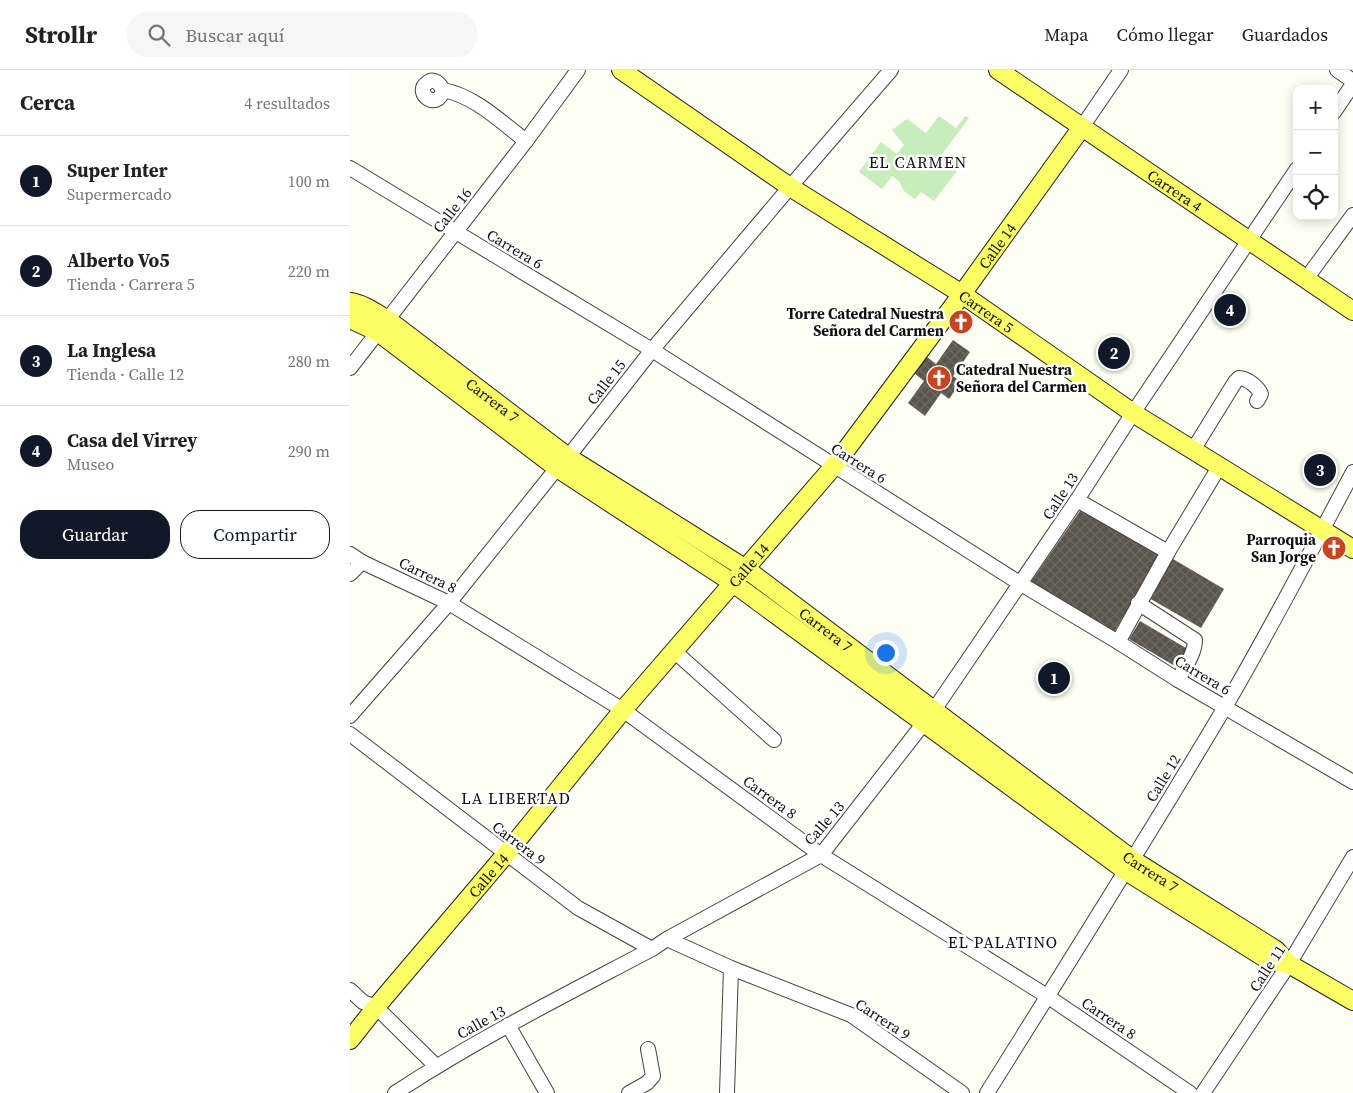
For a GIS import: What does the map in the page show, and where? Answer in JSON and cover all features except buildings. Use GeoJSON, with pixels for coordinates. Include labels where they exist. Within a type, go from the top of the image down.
{"type":"FeatureCollection","features":[{"type":"Feature","properties":{"kind":"main road","name":"Carrera 5"},"geometry":{"type":"LineString","coordinates":[[621,70],[790,187],[962,294],[1133,413],[1353,549]]}},
{"type":"Feature","properties":{"kind":"main road","name":"Carrera 4"},"geometry":{"type":"LineString","coordinates":[[998,70],[1353,311]]}},
{"type":"Feature","properties":{"kind":"main road","name":"Calle 14"},"geometry":{"type":"LineString","coordinates":[[350,1040],[506,854],[623,710],[834,466],[962,294],[1082,127]]}},
{"type":"Feature","properties":{"kind":"main road","name":"Carrera 7"},"geometry":{"type":"LineString","coordinates":[[352,311],[383,326],[562,462],[733,583],[929,717],[1130,866],[1270,961],[1290,964],[1353,1001]]}},
{"type":"Feature","properties":{"kind":"main road","name":"Carrera 7"},"geometry":{"type":"LineString","coordinates":[[562,462],[746,568],[929,717]]}},
{"type":"Feature","properties":{"kind":"street","name":"Calle 16"},"geometry":{"type":"LineString","coordinates":[[350,368],[526,141],[578,70]]}},
{"type":"Feature","properties":{"kind":"street","name":"Calle 15"},"geometry":{"type":"LineString","coordinates":[[350,716],[449,602],[652,350],[891,70]]}},
{"type":"Feature","properties":{"kind":"street","name":"Calle 14"},"geometry":{"type":"LineString","coordinates":[[1082,127],[1121,70]]}},
{"type":"Feature","properties":{"kind":"street"},"geometry":{"type":"LineString","coordinates":[[1337,70],[1353,82],[1338,106]]}},
{"type":"Feature","properties":{"kind":"street"},"geometry":{"type":"LineString","coordinates":[[443,90],[456,92],[471,100],[526,141]]}},
{"type":"Feature","properties":{"kind":"street","name":"Carrera 6"},"geometry":{"type":"LineString","coordinates":[[350,168],[652,350],[1021,584],[1178,680],[1353,782]]}},
{"type":"Feature","properties":{"kind":"street"},"geometry":{"type":"LineString","coordinates":[[1250,241],[1294,175]]}},
{"type":"Feature","properties":{"kind":"street"},"geometry":{"type":"LineString","coordinates":[[1306,279],[1353,215]]}},
{"type":"Feature","properties":{"kind":"street","name":"Calle 13"},"geometry":{"type":"LineString","coordinates":[[395,1093],[436,1066],[508,1025],[821,855],[929,717],[1021,584],[1133,413],[1250,241]]}},
{"type":"Feature","properties":{"kind":"street"},"geometry":{"type":"LineString","coordinates":[[1193,450],[1239,378],[1244,378],[1259,390],[1261,394],[1257,401]]}},
{"type":"Feature","properties":{"kind":"street"},"geometry":{"type":"LineString","coordinates":[[1118,642],[1138,603],[1219,467]]}},
{"type":"Feature","properties":{"kind":"street","name":"Calle 12"},"geometry":{"type":"LineString","coordinates":[[987,1093],[1130,866],[1225,707],[1277,615],[1353,472]]}},
{"type":"Feature","properties":{"kind":"street"},"geometry":{"type":"LineString","coordinates":[[1077,500],[1168,552]]}},
{"type":"Feature","properties":{"kind":"street","name":"Carrera 8"},"geometry":{"type":"LineString","coordinates":[[350,554],[362,562],[449,602],[623,710],[821,855],[1047,996],[1190,1093]]}},
{"type":"Feature","properties":{"kind":"street"},"geometry":{"type":"LineString","coordinates":[[350,574],[362,562]]}},
{"type":"Feature","properties":{"kind":"street"},"geometry":{"type":"LineString","coordinates":[[1138,603],[1194,640],[1195,645],[1192,654],[1178,680]]}},
{"type":"Feature","properties":{"kind":"street"},"geometry":{"type":"LineString","coordinates":[[674,651],[774,740]]}},
{"type":"Feature","properties":{"kind":"street","name":"Carrera 9"},"geometry":{"type":"LineString","coordinates":[[350,734],[578,908],[652,948]]}},
{"type":"Feature","properties":{"kind":"street","name":"Calle 11"},"geometry":{"type":"LineString","coordinates":[[1203,1093],[1290,964],[1353,857]]}},
{"type":"Feature","properties":{"kind":"street","name":"Carrera 9"},"geometry":{"type":"LineString","coordinates":[[667,939],[731,968],[851,1015],[962,1093]]}},
{"type":"Feature","properties":{"kind":"street"},"geometry":{"type":"LineString","coordinates":[[727,1093],[731,968]]}},
{"type":"Feature","properties":{"kind":"street"},"geometry":{"type":"LineString","coordinates":[[350,990],[363,1002],[376,1007],[436,1066]]}},
{"type":"Feature","properties":{"kind":"street"},"geometry":{"type":"LineString","coordinates":[[508,1025],[547,1093]]}},
{"type":"Feature","properties":{"kind":"street"},"geometry":{"type":"LineString","coordinates":[[629,1093],[647,1083],[653,1076],[648,1049]]}},
{"type":"Feature","properties":{"kind":"green space"},"geometry":{"type":"Polygon","coordinates":[[[939,116],[956,128],[965,116],[969,118],[939,158],[957,171],[934,201],[921,192],[915,199],[904,191],[899,181],[892,176],[882,189],[859,172],[881,142],[897,154],[904,145],[892,130],[907,119],[926,133],[939,116]]]}},
{"type":"Feature","properties":{"kind":"place","name":"Casa del Virrey"},"geometry":{"type":"Point","coordinates":[1230,310]}},
{"type":"Feature","properties":{"kind":"place","name":"Torre Catedral Nuestra Señora del Carmen"},"geometry":{"type":"Point","coordinates":[961,322]}},
{"type":"Feature","properties":{"kind":"place","name":"Alberto Vo5"},"geometry":{"type":"Point","coordinates":[1114,353]}},
{"type":"Feature","properties":{"kind":"place","name":"Catedral Nuestra Señora del Carmen"},"geometry":{"type":"Point","coordinates":[939,378]}},
{"type":"Feature","properties":{"kind":"place","name":"La Inglesa"},"geometry":{"type":"Point","coordinates":[1320,470]}},
{"type":"Feature","properties":{"kind":"place","name":"Parroquia San Jorge"},"geometry":{"type":"Point","coordinates":[1334,548]}},
{"type":"Feature","properties":{"kind":"place","name":"Super Inter"},"geometry":{"type":"Point","coordinates":[1054,678]}},
{"type":"Feature","properties":{"kind":"district","name":"EL CARMEN"},"geometry":{"type":"Point","coordinates":[918,162]}},
{"type":"Feature","properties":{"kind":"district","name":"LA LIBERTAD"},"geometry":{"type":"Point","coordinates":[516,798]}},
{"type":"Feature","properties":{"kind":"district","name":"EL PALATINO"},"geometry":{"type":"Point","coordinates":[1003,942]}}]}
